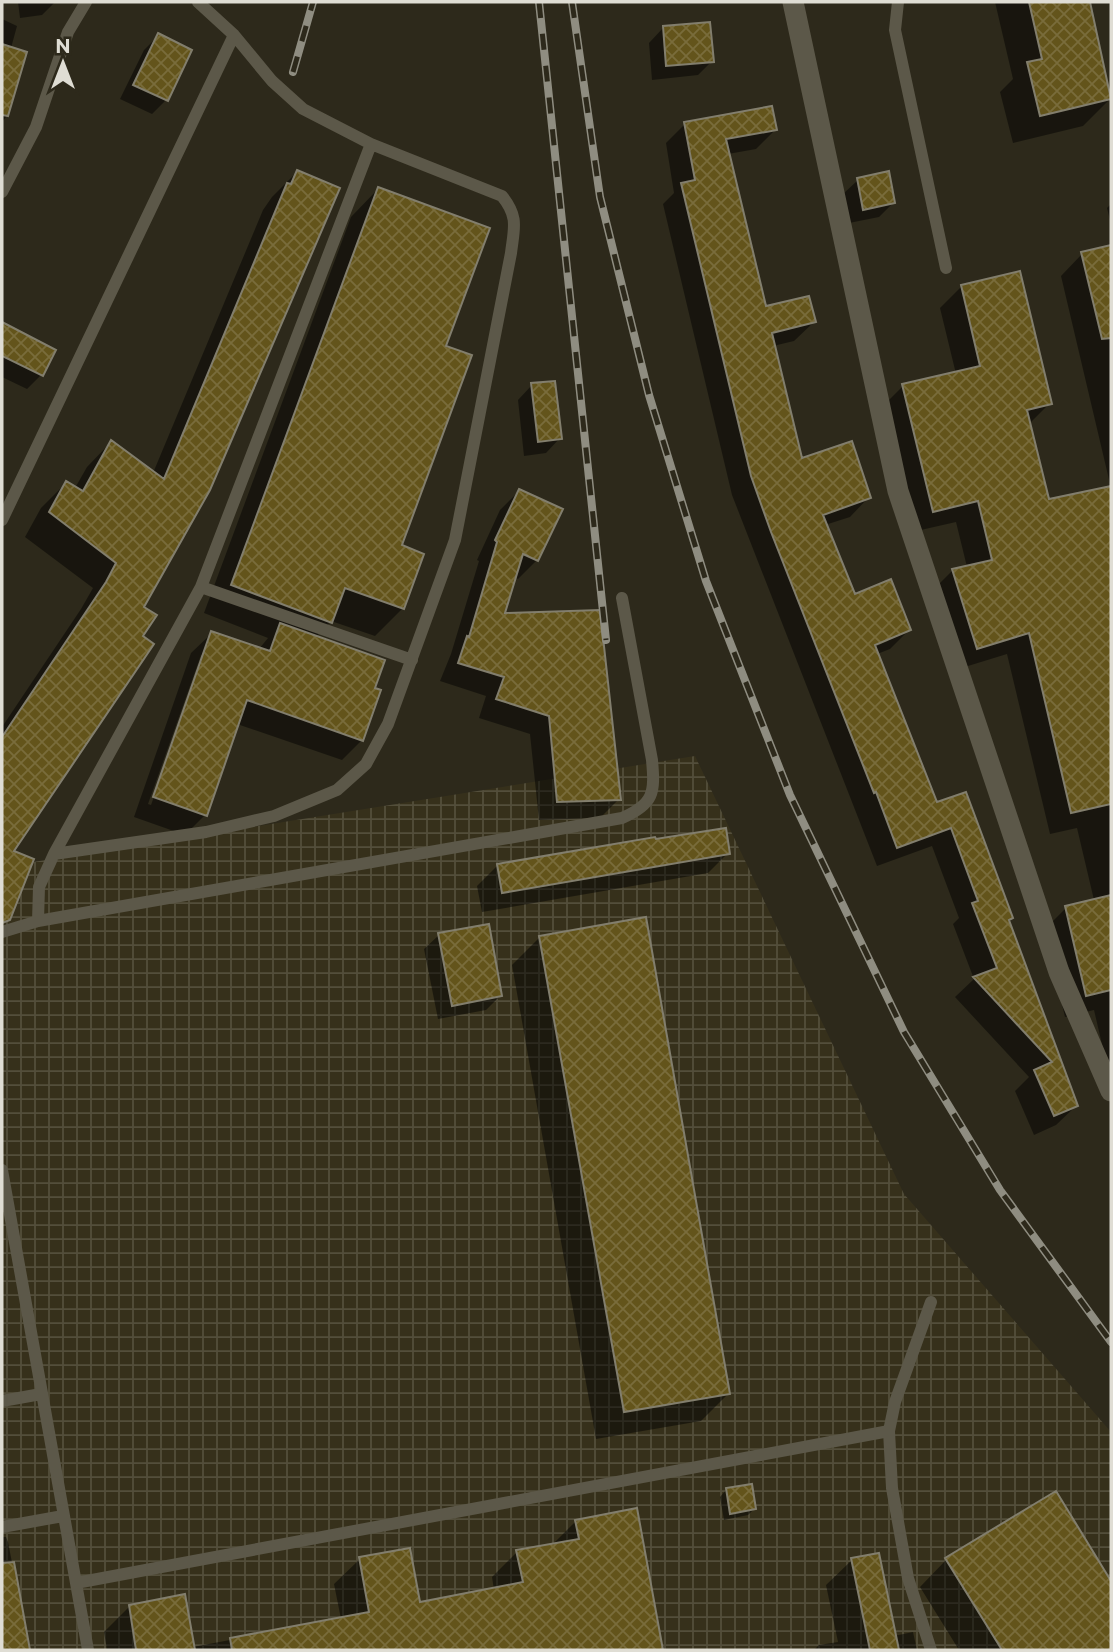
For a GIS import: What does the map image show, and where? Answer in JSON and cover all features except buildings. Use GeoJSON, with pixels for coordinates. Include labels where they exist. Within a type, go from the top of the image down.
{"type":"FeatureCollection","features":[{"type":"Feature","properties":{"kind":"street"},"geometry":{"type":"LineString","coordinates":[[793,2],[898,491],[1059,972],[1111,1091]]}},
{"type":"Feature","properties":{"kind":"lane"},"geometry":{"type":"LineString","coordinates":[[2,191],[36,127],[68,32],[86,2]]}},
{"type":"Feature","properties":{"kind":"lane"},"geometry":{"type":"LineString","coordinates":[[54,854],[206,832],[274,816],[337,790],[366,764],[388,724],[455,540],[511,253],[515,222],[513,209],[502,196],[371,144],[303,109],[272,80],[234,35],[198,2]]}},
{"type":"Feature","properties":{"kind":"lane"},"geometry":{"type":"LineString","coordinates":[[898,2],[895,30],[946,268]]}},
{"type":"Feature","properties":{"kind":"lane"},"geometry":{"type":"LineString","coordinates":[[3,513],[234,35]]}},
{"type":"Feature","properties":{"kind":"lane"},"geometry":{"type":"LineString","coordinates":[[38,921],[39,887],[54,854],[201,587],[371,144]]}},
{"type":"Feature","properties":{"kind":"lane"},"geometry":{"type":"LineString","coordinates":[[201,587],[412,660]]}},
{"type":"Feature","properties":{"kind":"lane"},"geometry":{"type":"LineString","coordinates":[[2,932],[38,921],[608,820],[641,809],[652,796],[654,781],[622,598]]}},
{"type":"Feature","properties":{"kind":"lane"},"geometry":{"type":"LineString","coordinates":[[2,1172],[88,1650]]}},
{"type":"Feature","properties":{"kind":"lane"},"geometry":{"type":"LineString","coordinates":[[931,1302],[895,1402],[889,1431],[892,1488],[908,1578],[931,1650]]}},
{"type":"Feature","properties":{"kind":"lane"},"geometry":{"type":"LineString","coordinates":[[2,1401],[41,1394]]}},
{"type":"Feature","properties":{"kind":"lane"},"geometry":{"type":"LineString","coordinates":[[76,1583],[889,1431]]}},
{"type":"Feature","properties":{"kind":"lane"},"geometry":{"type":"LineString","coordinates":[[2,1527],[63,1516]]}},
{"type":"Feature","properties":{"kind":"shaded area"},"geometry":{"type":"Polygon","coordinates":[[[695,756],[904,1194],[1111,1432],[1111,1650],[2,1650],[2,867],[695,756]]]}},
{"type":"Feature","properties":{"kind":"railway"},"geometry":{"type":"LineString","coordinates":[[293,72],[313,2]]}},
{"type":"Feature","properties":{"kind":"railway"},"geometry":{"type":"LineString","coordinates":[[539,2],[606,640]]}},
{"type":"Feature","properties":{"kind":"railway"},"geometry":{"type":"LineString","coordinates":[[572,2],[600,197],[649,395],[706,581],[790,795],[904,1032],[1000,1190],[1111,1342]]}}]}
